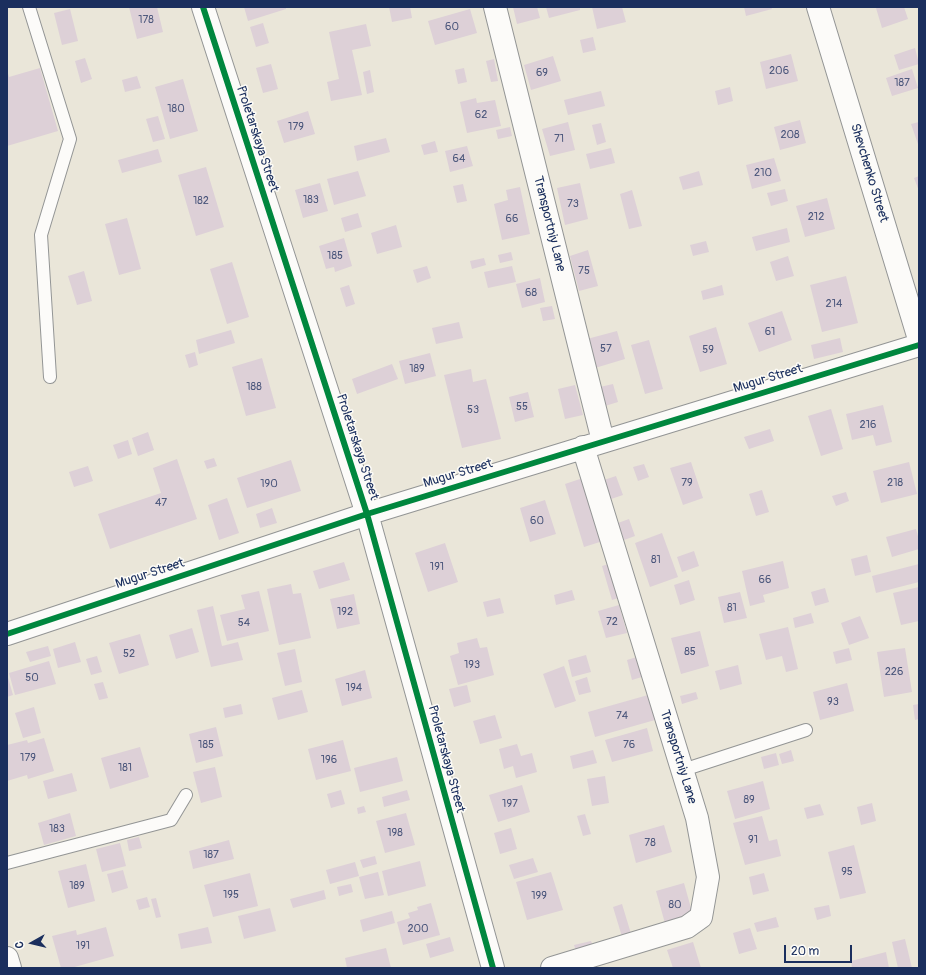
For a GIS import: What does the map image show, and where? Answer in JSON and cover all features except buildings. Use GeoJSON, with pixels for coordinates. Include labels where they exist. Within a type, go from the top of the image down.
{"type":"FeatureCollection","features":[{"type":"Feature","properties":{"kind":"street","name":"Proletarskaya Street"},"geometry":{"type":"LineString","coordinates":[[203,7],[367,514],[493,968]]}},
{"type":"Feature","properties":{"kind":"street","name":"Transportniy Lane"},"geometry":{"type":"LineString","coordinates":[[494,7],[604,441]]}},
{"type":"Feature","properties":{"kind":"street","name":"Shevchenko Street"},"geometry":{"type":"LineString","coordinates":[[818,7],[919,339]]}},
{"type":"Feature","properties":{"kind":"street","name":"Mugur Street"},"geometry":{"type":"LineString","coordinates":[[7,634],[367,514],[919,345]]}},
{"type":"Feature","properties":{"kind":"street","name":"Transportniy Lane"},"geometry":{"type":"LineString","coordinates":[[552,968],[687,926],[701,917],[708,877],[697,818],[583,448]]}},
{"type":"Feature","properties":{"kind":"street"},"geometry":{"type":"LineString","coordinates":[[7,958],[10,968]]}},
{"type":"Feature","properties":{"kind":"lane"},"geometry":{"type":"LineString","coordinates":[[29,7],[70,138],[42,235],[50,377]]}},
{"type":"Feature","properties":{"kind":"lane"},"geometry":{"type":"LineString","coordinates":[[683,770],[806,730]]}},
{"type":"Feature","properties":{"kind":"lane"},"geometry":{"type":"LineString","coordinates":[[7,863],[172,820],[186,795]]}},
{"type":"Feature","properties":{"kind":"cycle path"},"geometry":{"type":"LineString","coordinates":[[203,7],[367,514],[493,968]]}},
{"type":"Feature","properties":{"kind":"cycle path"},"geometry":{"type":"LineString","coordinates":[[7,634],[367,514],[919,345]]}}]}
